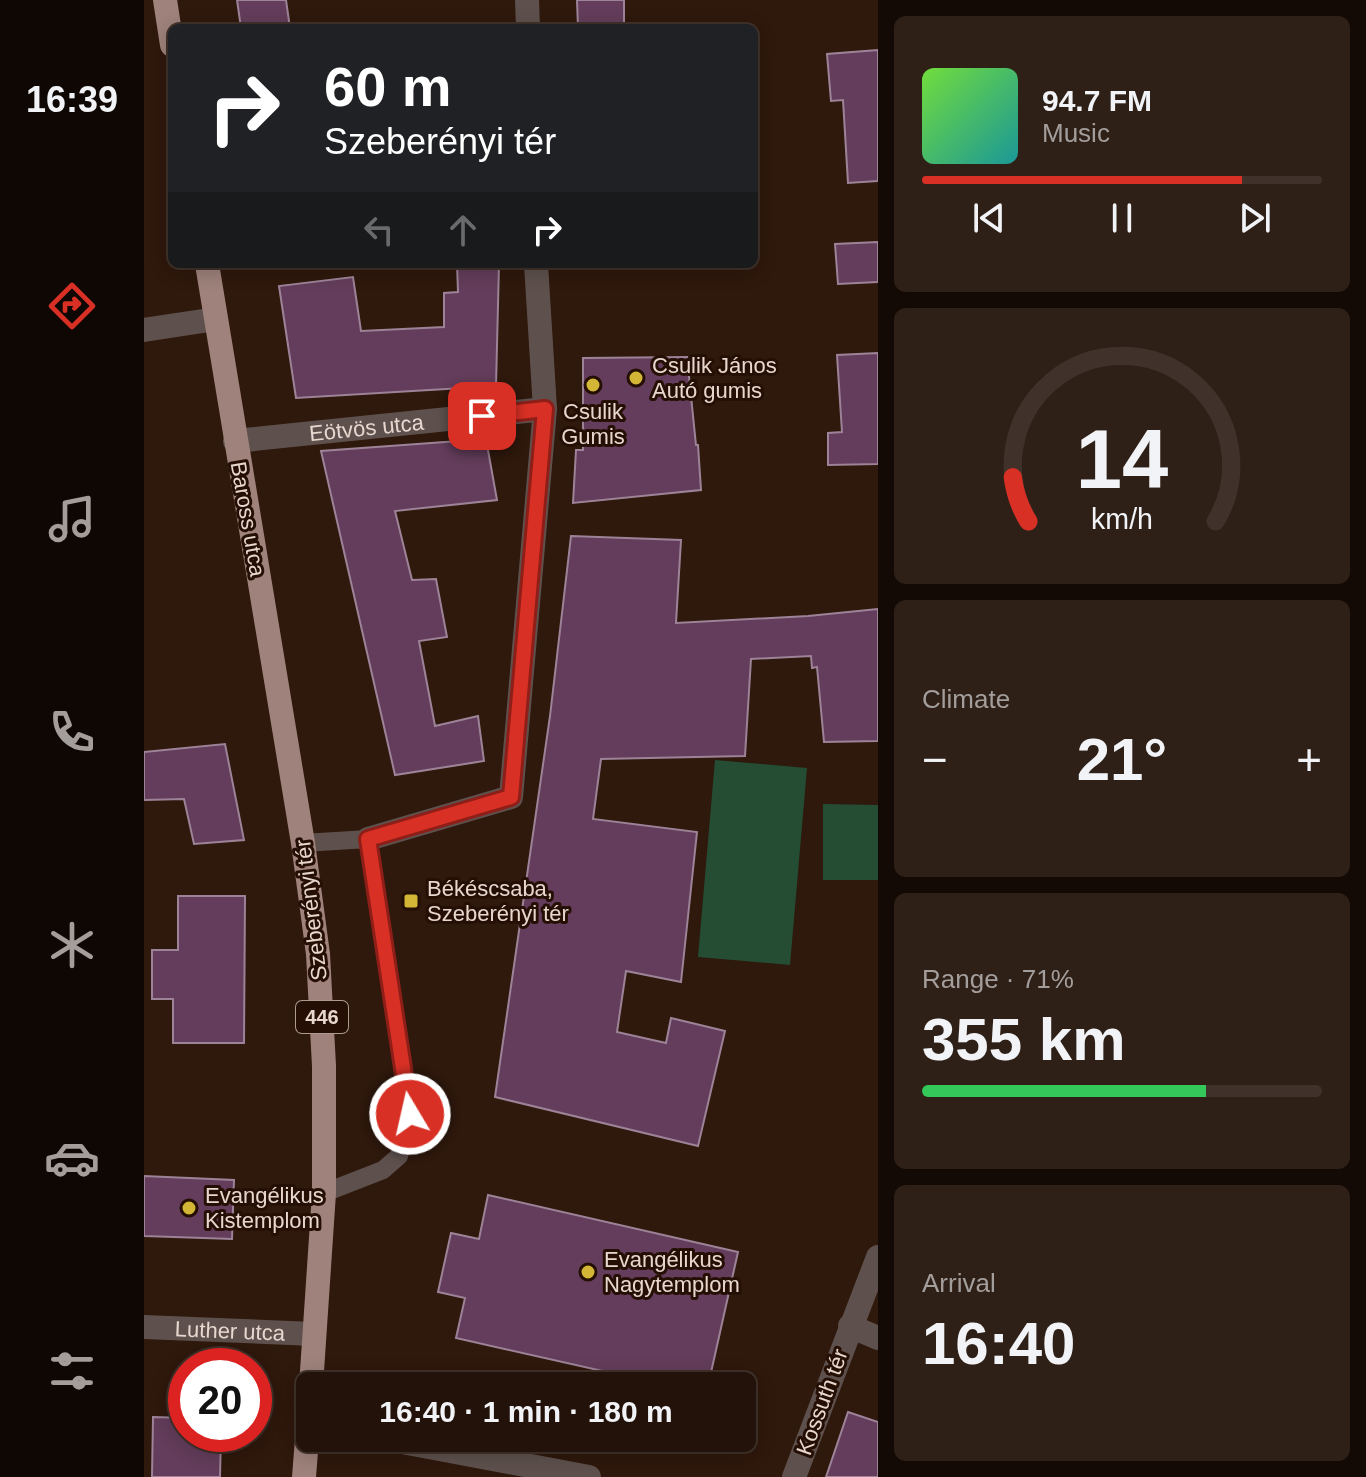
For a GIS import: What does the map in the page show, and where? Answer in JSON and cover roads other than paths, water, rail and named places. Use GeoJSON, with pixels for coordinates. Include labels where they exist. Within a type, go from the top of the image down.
{"type":"FeatureCollection","features":[{"type":"Feature","properties":{"kind":"main road"},"geometry":{"type":"LineString","coordinates":[[165,0],[169,24]]}},
{"type":"Feature","properties":{"kind":"main road","name":"Baross utca"},"geometry":{"type":"LineString","coordinates":[[208,268],[292,775]]}},
{"type":"Feature","properties":{"kind":"main road","name":"Szeberényi tér"},"geometry":{"type":"LineString","coordinates":[[292,775],[318,954],[324,1066],[324,1193],[314,1334]]}},
{"type":"Feature","properties":{"kind":"main road","name":"446"},"geometry":{"type":"LineString","coordinates":[[312,1372],[314,1334]]}},
{"type":"Feature","properties":{"kind":"main road"},"geometry":{"type":"LineString","coordinates":[[304,1477],[306,1452]]}},
{"type":"Feature","properties":{"kind":"street"},"geometry":{"type":"LineString","coordinates":[[527,0],[528,24]]}},
{"type":"Feature","properties":{"kind":"street"},"geometry":{"type":"LineString","coordinates":[[368,839],[511,797],[545,409],[536,268]]}},
{"type":"Feature","properties":{"kind":"street"},"geometry":{"type":"LineString","coordinates":[[144,330],[216,319]]}},
{"type":"Feature","properties":{"kind":"street","name":"Eötvös utca"},"geometry":{"type":"LineString","coordinates":[[235,441],[545,409]]}},
{"type":"Feature","properties":{"kind":"street","name":"Kossuth tér"},"geometry":{"type":"LineString","coordinates":[[794,1477],[878,1257]]}},
{"type":"Feature","properties":{"kind":"street"},"geometry":{"type":"LineString","coordinates":[[850,1326],[878,1338]]}},
{"type":"Feature","properties":{"kind":"street","name":"Luther utca"},"geometry":{"type":"LineString","coordinates":[[144,1327],[314,1334]]}},
{"type":"Feature","properties":{"kind":"street"},"geometry":{"type":"LineString","coordinates":[[456,1452],[589,1477]]}},
{"type":"Feature","properties":{"kind":"lane"},"geometry":{"type":"LineString","coordinates":[[303,843],[368,839],[410,1114],[399,1156],[383,1170],[324,1193]]}},
{"type":"Feature","properties":{"kind":"place","name":"Csulik János Autó gumis"},"geometry":{"type":"Point","coordinates":[636,378]}},
{"type":"Feature","properties":{"kind":"place","name":"Csulik Gumis"},"geometry":{"type":"Point","coordinates":[593,385]}},
{"type":"Feature","properties":{"kind":"place","name":"Békéscsaba, Szeberényi tér"},"geometry":{"type":"Point","coordinates":[411,901]}},
{"type":"Feature","properties":{"kind":"place","name":"Evangélikus Kistemplom"},"geometry":{"type":"Point","coordinates":[189,1208]}},
{"type":"Feature","properties":{"kind":"place","name":"Evangélikus Nagytemplom"},"geometry":{"type":"Point","coordinates":[588,1272]}}]}
